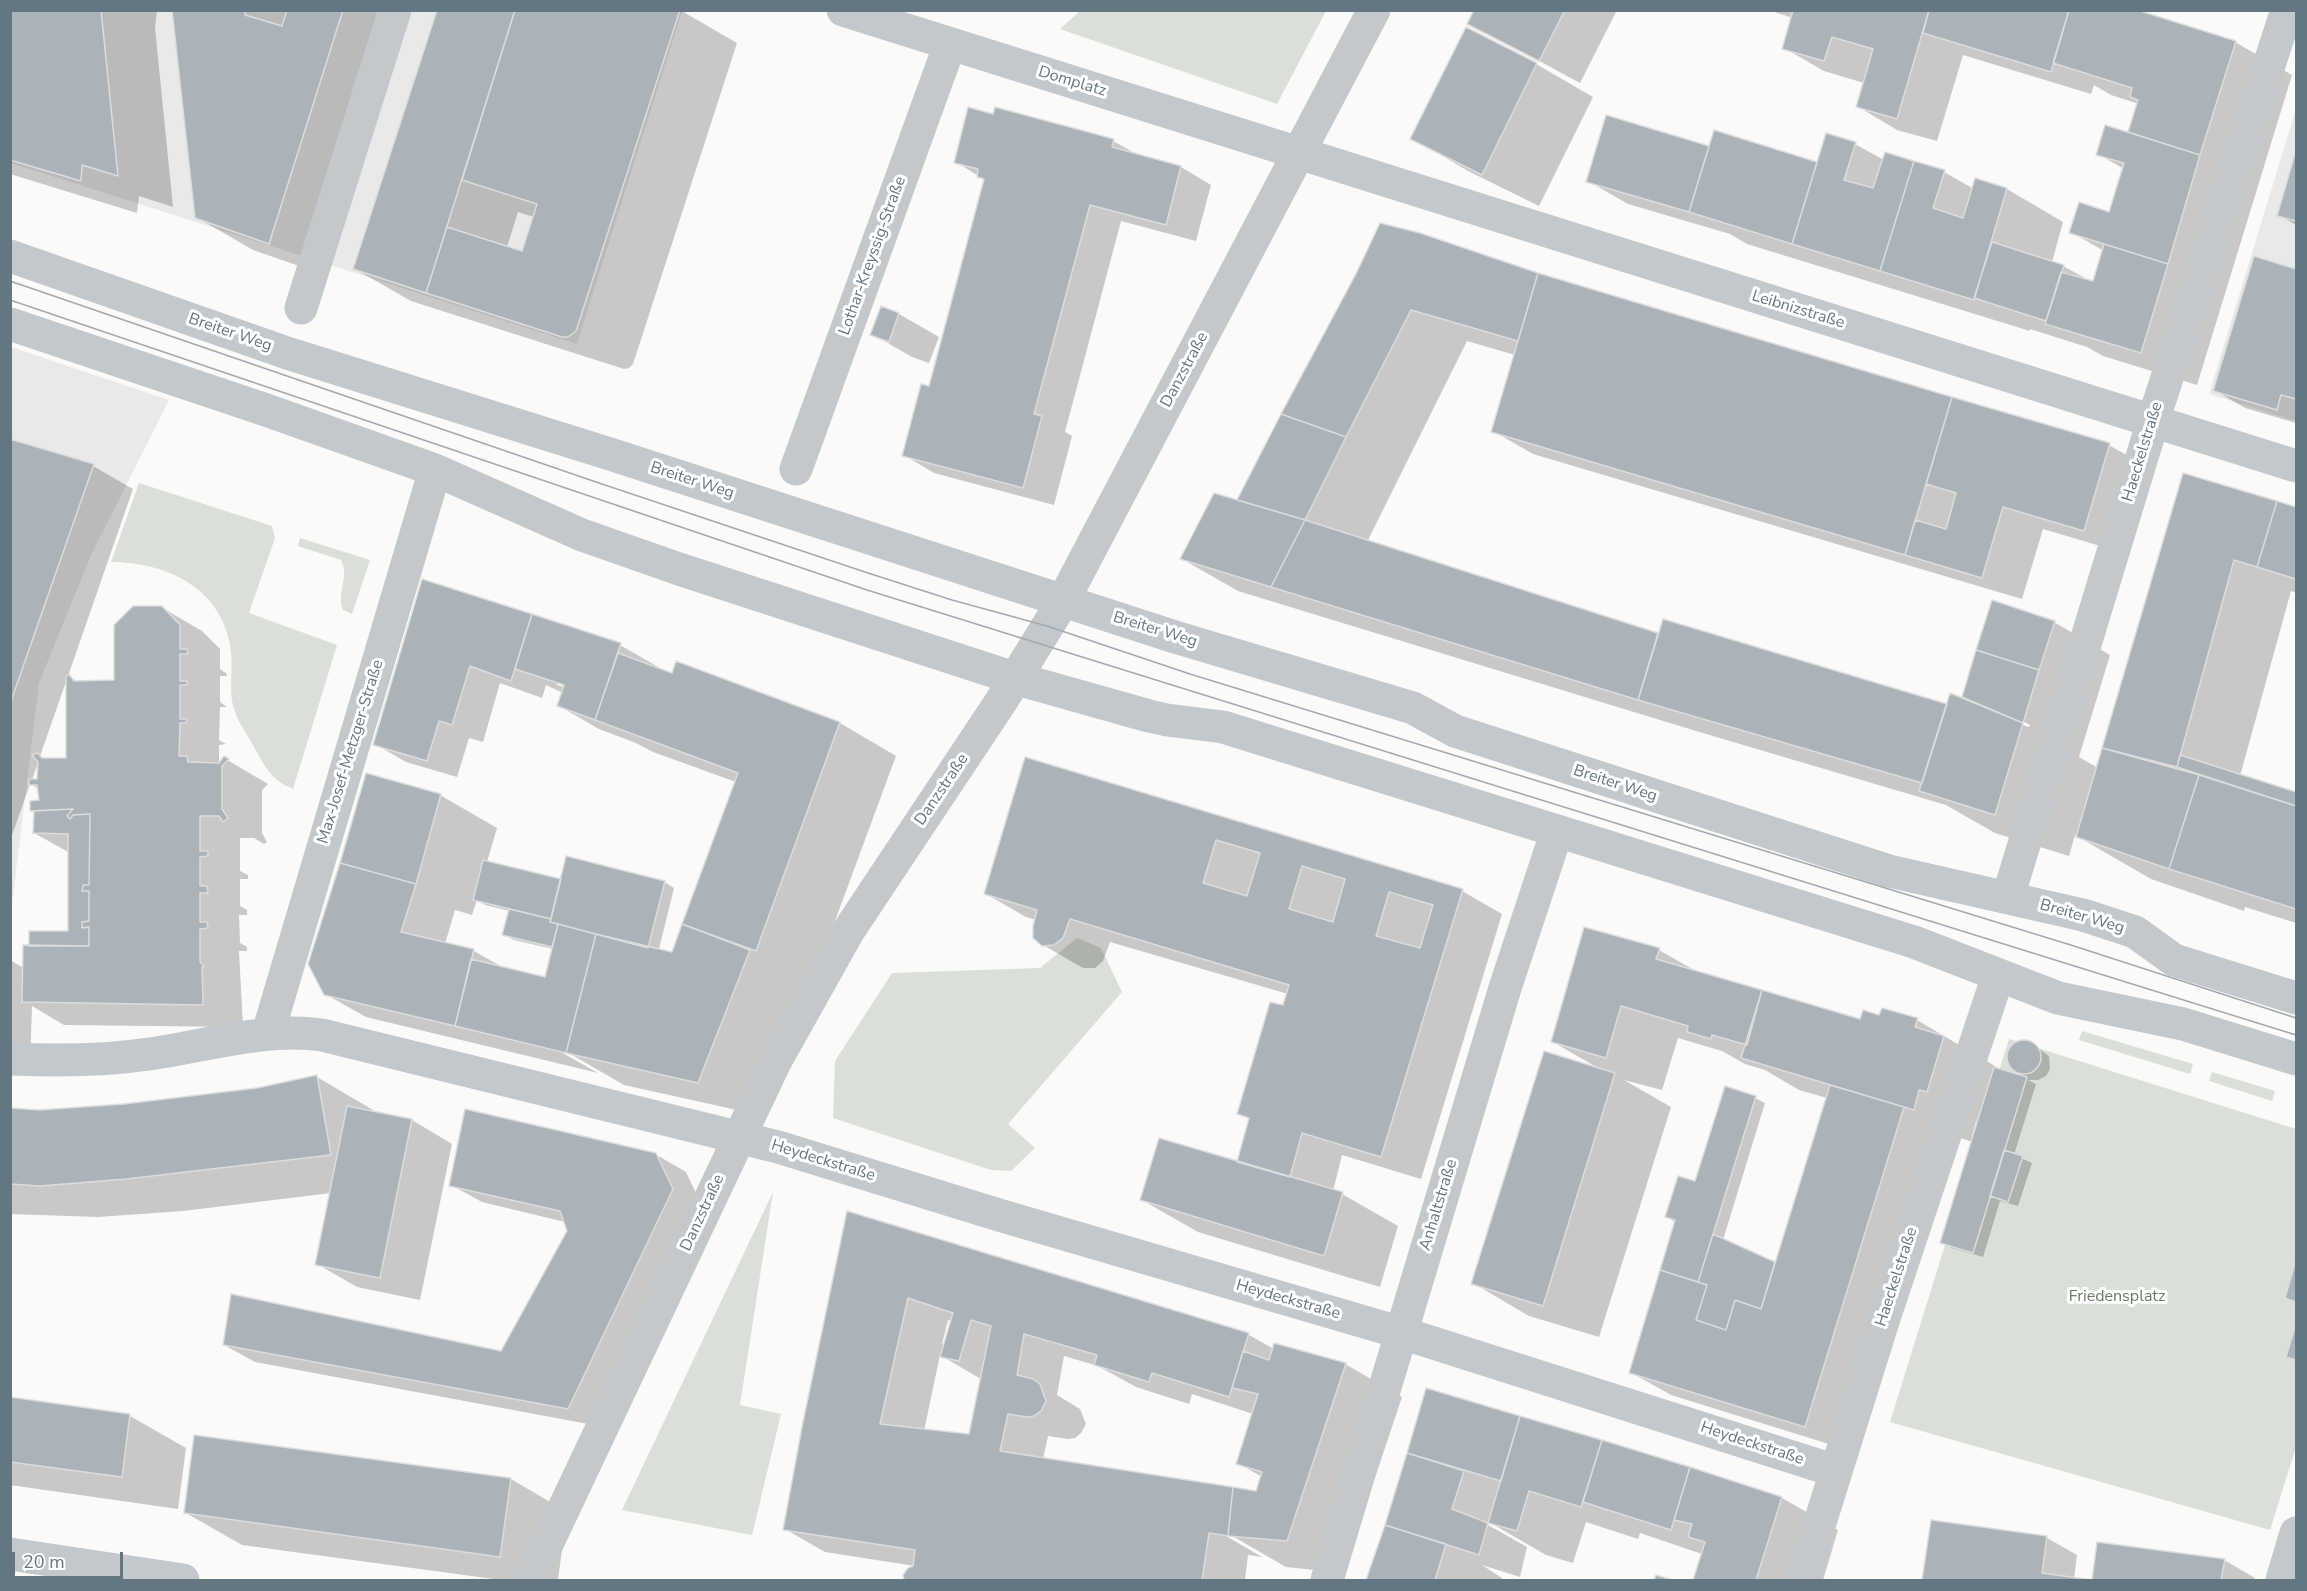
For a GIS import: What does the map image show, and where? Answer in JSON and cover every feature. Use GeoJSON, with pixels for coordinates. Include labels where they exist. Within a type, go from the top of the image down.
{"type":"FeatureCollection","features":[{"type":"Feature","properties":{"kind":"street"},"geometry":{"type":"LineString","coordinates":[[301,308],[395,10]]}},
{"type":"Feature","properties":{"kind":"street","name":"Domplatz"},"geometry":{"type":"LineString","coordinates":[[843,10],[1301,153]]}},
{"type":"Feature","properties":{"kind":"street","name":"Danzstraße"},"geometry":{"type":"LineString","coordinates":[[531,1581],[775,1062],[849,930],[1002,700],[1063,601],[1301,153],[1374,10]]}},
{"type":"Feature","properties":{"kind":"street","name":"Haeckelstraße"},"geometry":{"type":"LineString","coordinates":[[2008,897],[2153,422],[2287,10]]}},
{"type":"Feature","properties":{"kind":"street","name":"Lothar-Kreyssig-Straße"},"geometry":{"type":"LineString","coordinates":[[796,469],[950,44]]}},
{"type":"Feature","properties":{"kind":"street","name":"Leibnizstraße"},"geometry":{"type":"LineString","coordinates":[[1301,153],[2296,466]]}},
{"type":"Feature","properties":{"kind":"street","name":"Breiter Weg"},"geometry":{"type":"LineString","coordinates":[[10,256],[287,353],[610,454],[1063,601],[1413,708],[1455,731],[1889,872],[2083,915],[2135,932],[2174,960],[2296,998]]}},
{"type":"Feature","properties":{"kind":"street"},"geometry":{"type":"LineString","coordinates":[[10,324],[269,411],[435,470],[582,535],[1014,678],[1167,720],[1223,727],[1914,942],[2067,1001],[2183,1024],[2296,1059]]}},
{"type":"Feature","properties":{"kind":"street","name":"Max-Josef-Metzger-Straße"},"geometry":{"type":"LineString","coordinates":[[268,1033],[435,470]]}},
{"type":"Feature","properties":{"kind":"street","name":"Anhaltstraße"},"geometry":{"type":"LineString","coordinates":[[1327,1581],[1511,969],[1557,831]]}},
{"type":"Feature","properties":{"kind":"street","name":"Haeckelstraße"},"geometry":{"type":"LineString","coordinates":[[1802,1581],[1904,1254],[1998,976]]}},
{"type":"Feature","properties":{"kind":"street"},"geometry":{"type":"LineString","coordinates":[[10,1059],[83,1061],[111,1059],[268,1033],[322,1035],[739,1137]]}},
{"type":"Feature","properties":{"kind":"street","name":"Heydeckstraße"},"geometry":{"type":"LineString","coordinates":[[739,1137],[1402,1333],[1836,1471]]}},
{"type":"Feature","properties":{"kind":"street"},"geometry":{"type":"LineString","coordinates":[[2282,1581],[2296,1533]]}},
{"type":"Feature","properties":{"kind":"street"},"geometry":{"type":"LineString","coordinates":[[10,1554],[183,1581]]}},
{"type":"Feature","properties":{"kind":"shaded area"},"geometry":{"type":"Polygon","coordinates":[[[11,11],[682,11],[577,344],[11,163],[11,11]]]}},
{"type":"Feature","properties":{"kind":"shaded area"},"geometry":{"type":"Polygon","coordinates":[[[2296,109],[2296,421],[2209,394],[2296,109]]]}},
{"type":"Feature","properties":{"kind":"shaded area"},"geometry":{"type":"Polygon","coordinates":[[[11,347],[169,400],[91,555],[39,683],[11,912],[11,347]]]}},
{"type":"Feature","properties":{"kind":"green space"},"geometry":{"type":"Polygon","coordinates":[[[1080,11],[1326,11],[1277,104],[1060,29],[1080,11]]]}},
{"type":"Feature","properties":{"kind":"green space"},"geometry":{"type":"Polygon","coordinates":[[[139,483],[272,526],[275,538],[249,613],[337,645],[293,789],[269,772],[237,717],[232,699],[231,651],[226,629],[217,611],[205,596],[189,583],[172,574],[132,563],[111,562],[139,483]]]}},
{"type":"Feature","properties":{"kind":"green space"},"geometry":{"type":"Polygon","coordinates":[[[300,538],[370,560],[352,614],[343,610],[341,604],[344,572],[341,560],[298,546],[300,538]]]}},
{"type":"Feature","properties":{"kind":"green space"},"geometry":{"type":"Polygon","coordinates":[[[1077,938],[1101,948],[1122,992],[1008,1124],[1035,1148],[1011,1171],[991,1170],[833,1118],[835,1061],[892,973],[1040,968],[1077,938]]]}},
{"type":"Feature","properties":{"kind":"green space"},"geometry":{"type":"Polygon","coordinates":[[[2082,1031],[2193,1064],[2190,1074],[2079,1040],[2082,1031]]]}},
{"type":"Feature","properties":{"kind":"green space","name":"Friedensplatz"},"geometry":{"type":"Polygon","coordinates":[[[2009,1039],[2296,1129],[2296,1447],[2270,1530],[1890,1422],[2009,1039]]]}},
{"type":"Feature","properties":{"kind":"green space"},"geometry":{"type":"Polygon","coordinates":[[[2212,1072],[2275,1091],[2272,1101],[2209,1081],[2212,1072]]]}},
{"type":"Feature","properties":{"kind":"green space"},"geometry":{"type":"Polygon","coordinates":[[[773,1192],[740,1405],[781,1414],[752,1535],[622,1510],[773,1192]]]}},
{"type":"Feature","properties":{"kind":"building"},"geometry":{"type":"Polygon","coordinates":[[[10,10],[101,10],[118,176],[82,165],[81,181],[10,160],[10,10]]]}},
{"type":"Feature","properties":{"kind":"building"},"geometry":{"type":"Polygon","coordinates":[[[172,10],[245,10],[245,15],[282,26],[287,10],[343,10],[269,244],[195,218],[172,10]]]}},
{"type":"Feature","properties":{"kind":"building"},"geometry":{"type":"Polygon","coordinates":[[[437,10],[515,10],[426,293],[353,269],[437,10]]]}},
{"type":"Feature","properties":{"kind":"building"},"geometry":{"type":"Polygon","coordinates":[[[515,10],[680,10],[576,331],[568,337],[426,293],[447,227],[522,251],[537,204],[462,180],[515,10]]]}},
{"type":"Feature","properties":{"kind":"building"},"geometry":{"type":"Polygon","coordinates":[[[1474,10],[1565,10],[1539,61],[1467,24],[1474,10]]]}},
{"type":"Feature","properties":{"kind":"building"},"geometry":{"type":"Polygon","coordinates":[[[1793,10],[1929,10],[1897,119],[1856,107],[1873,49],[1832,37],[1824,61],[1782,49],[1793,10]]]}},
{"type":"Feature","properties":{"kind":"building"},"geometry":{"type":"Polygon","coordinates":[[[1929,10],[2069,10],[2051,72],[1923,33],[1929,10]]]}},
{"type":"Feature","properties":{"kind":"building"},"geometry":{"type":"Polygon","coordinates":[[[2069,10],[2137,10],[2236,41],[2200,155],[2128,132],[2138,100],[2130,97],[2132,88],[2053,63],[2069,10]]]}},
{"type":"Feature","properties":{"kind":"building"},"geometry":{"type":"Polygon","coordinates":[[[1466,27],[1537,63],[1482,175],[1410,139],[1466,27]]]}},
{"type":"Feature","properties":{"kind":"building"},"geometry":{"type":"Polygon","coordinates":[[[968,107],[993,114],[995,107],[1114,139],[1112,147],[1181,166],[1166,225],[1090,205],[1034,414],[1042,416],[1023,488],[902,456],[921,384],[929,386],[984,179],[977,177],[978,169],[954,163],[968,107]]]}},
{"type":"Feature","properties":{"kind":"building"},"geometry":{"type":"Polygon","coordinates":[[[1606,115],[1709,146],[1689,212],[1586,182],[1606,115]]]}},
{"type":"Feature","properties":{"kind":"building"},"geometry":{"type":"Polygon","coordinates":[[[2105,125],[2200,155],[2168,264],[2069,233],[2079,202],[2109,212],[2124,163],[2096,155],[2105,125]]]}},
{"type":"Feature","properties":{"kind":"building"},"geometry":{"type":"Polygon","coordinates":[[[1714,130],[1817,162],[1792,244],[1689,212],[1714,130]]]}},
{"type":"Feature","properties":{"kind":"building"},"geometry":{"type":"Polygon","coordinates":[[[1826,133],[1856,142],[1844,180],[1873,188],[1885,152],[1914,161],[1880,271],[1792,244],[1826,133]]]}},
{"type":"Feature","properties":{"kind":"building"},"geometry":{"type":"Polygon","coordinates":[[[2296,150],[2296,221],[2277,216],[2296,150]]]}},
{"type":"Feature","properties":{"kind":"building"},"geometry":{"type":"Polygon","coordinates":[[[1914,161],[1945,170],[1933,208],[1963,218],[1975,178],[2007,188],[1974,300],[1880,271],[1914,161]]]}},
{"type":"Feature","properties":{"kind":"building"},"geometry":{"type":"Polygon","coordinates":[[[1380,223],[1420,233],[1538,273],[1518,341],[1411,310],[1346,437],[1281,414],[1356,274],[1380,223]]]}},
{"type":"Feature","properties":{"kind":"building"},"geometry":{"type":"Polygon","coordinates":[[[1992,242],[2064,265],[2046,321],[1974,298],[1992,242]]]}},
{"type":"Feature","properties":{"kind":"building"},"geometry":{"type":"Polygon","coordinates":[[[2104,244],[2168,264],[2141,353],[2045,324],[2061,272],[2093,281],[2104,244]]]}},
{"type":"Feature","properties":{"kind":"building"},"geometry":{"type":"Polygon","coordinates":[[[2254,256],[2296,269],[2296,399],[2281,395],[2277,410],[2213,391],[2254,256]]]}},
{"type":"Feature","properties":{"kind":"building"},"geometry":{"type":"Polygon","coordinates":[[[1538,273],[1952,397],[1905,555],[1491,432],[1538,273]]]}},
{"type":"Feature","properties":{"kind":"building"},"geometry":{"type":"Polygon","coordinates":[[[881,306],[899,313],[889,342],[870,335],[881,306]]]}},
{"type":"Feature","properties":{"kind":"building"},"geometry":{"type":"Polygon","coordinates":[[[1952,397],[2110,443],[2084,531],[2003,507],[1982,578],[1905,555],[1915,520],[1946,529],[1956,493],[1926,484],[1952,397]]]}},
{"type":"Feature","properties":{"kind":"building"},"geometry":{"type":"Polygon","coordinates":[[[1281,414],[1346,437],[1305,520],[1237,500],[1281,414]]]}},
{"type":"Feature","properties":{"kind":"building"},"geometry":{"type":"Polygon","coordinates":[[[10,439],[94,464],[10,704],[10,439]]]}},
{"type":"Feature","properties":{"kind":"building"},"geometry":{"type":"Polygon","coordinates":[[[2183,473],[2277,501],[2257,567],[2234,560],[2177,767],[2102,748],[2183,473]]]}},
{"type":"Feature","properties":{"kind":"building"},"geometry":{"type":"Polygon","coordinates":[[[1214,493],[1305,520],[1271,587],[1180,559],[1214,493]]]}},
{"type":"Feature","properties":{"kind":"building"},"geometry":{"type":"Polygon","coordinates":[[[2277,501],[2296,507],[2296,579],[2257,567],[2277,501]]]}},
{"type":"Feature","properties":{"kind":"building"},"geometry":{"type":"Polygon","coordinates":[[[1305,520],[1658,633],[1638,700],[1271,587],[1305,520]]]}},
{"type":"Feature","properties":{"kind":"building"},"geometry":{"type":"Polygon","coordinates":[[[422,579],[532,614],[511,681],[470,666],[452,725],[439,721],[427,761],[373,745],[422,579]]]}},
{"type":"Feature","properties":{"kind":"building"},"geometry":{"type":"Polygon","coordinates":[[[1992,600],[2055,621],[2039,670],[1976,650],[1992,600]]]}},
{"type":"Feature","properties":{"kind":"building"},"geometry":{"type":"Polygon","coordinates":[[[133,606],[162,606],[180,625],[180,649],[187,649],[188,654],[180,654],[180,681],[187,681],[187,685],[180,685],[180,719],[187,719],[186,723],[180,723],[179,756],[187,756],[188,762],[219,763],[224,756],[229,759],[222,766],[222,809],[228,818],[223,822],[219,816],[200,816],[200,851],[208,851],[208,856],[200,857],[200,886],[207,886],[208,893],[200,893],[200,922],[207,922],[208,928],[200,929],[200,962],[204,966],[202,967],[203,1005],[22,1002],[23,945],[89,946],[89,927],[82,928],[82,922],[89,921],[89,891],[82,891],[83,885],[89,885],[90,814],[73,815],[70,819],[67,816],[73,809],[30,811],[30,801],[39,800],[37,785],[29,785],[29,779],[37,779],[38,762],[32,755],[38,753],[42,758],[66,758],[66,677],[69,674],[74,681],[114,680],[114,625],[133,606]]]}},
{"type":"Feature","properties":{"kind":"building"},"geometry":{"type":"Polygon","coordinates":[[[532,614],[621,643],[595,720],[557,706],[564,685],[515,669],[532,614]]]}},
{"type":"Feature","properties":{"kind":"building"},"geometry":{"type":"Polygon","coordinates":[[[1663,619],[1947,704],[1922,783],[1638,700],[1663,619]]]}},
{"type":"Feature","properties":{"kind":"building"},"geometry":{"type":"Polygon","coordinates":[[[1976,650],[2039,670],[2023,723],[1962,697],[1976,650]]]}},
{"type":"Feature","properties":{"kind":"building"},"geometry":{"type":"Polygon","coordinates":[[[618,653],[672,673],[676,661],[840,722],[756,951],[682,924],[738,773],[595,720],[618,653]]]}},
{"type":"Feature","properties":{"kind":"building"},"geometry":{"type":"Polygon","coordinates":[[[1950,693],[2023,723],[1995,815],[1919,791],[1950,693]]]}},
{"type":"Feature","properties":{"kind":"building"},"geometry":{"type":"Polygon","coordinates":[[[2102,748],[2199,775],[2169,869],[2076,837],[2102,748]]]}},
{"type":"Feature","properties":{"kind":"building"},"geometry":{"type":"Polygon","coordinates":[[[2180,755],[2296,792],[2296,806],[2177,767],[2180,755]]]}},
{"type":"Feature","properties":{"kind":"building"},"geometry":{"type":"Polygon","coordinates":[[[1025,757],[1463,889],[1381,1157],[1302,1133],[1290,1177],[1237,1162],[1249,1118],[1237,1114],[1270,1002],[1283,1005],[1289,985],[1070,919],[1063,938],[1054,945],[1042,946],[1033,938],[1037,910],[984,894],[1025,757]],[[1216,840],[1203,883],[1247,896],[1260,853],[1216,840]],[[1302,866],[1289,909],[1333,922],[1345,879],[1302,866]],[[1389,892],[1376,936],[1420,948],[1433,905],[1389,892]]]}},
{"type":"Feature","properties":{"kind":"building"},"geometry":{"type":"Polygon","coordinates":[[[366,773],[441,794],[416,884],[340,863],[366,773]]]}},
{"type":"Feature","properties":{"kind":"building"},"geometry":{"type":"Polygon","coordinates":[[[2199,775],[2296,806],[2296,909],[2169,869],[2199,775]]]}},
{"type":"Feature","properties":{"kind":"building"},"geometry":{"type":"Polygon","coordinates":[[[73,809],[67,816],[70,819],[73,815],[90,814],[89,885],[83,885],[82,891],[89,891],[89,921],[82,922],[82,928],[89,927],[89,946],[29,946],[29,931],[68,931],[68,834],[33,833],[34,811],[73,809]]]}},
{"type":"Feature","properties":{"kind":"building"},"geometry":{"type":"Polygon","coordinates":[[[566,856],[665,881],[648,948],[550,922],[566,856]]]}},
{"type":"Feature","properties":{"kind":"building"},"geometry":{"type":"Polygon","coordinates":[[[483,860],[561,879],[551,919],[473,900],[483,860]]]}},
{"type":"Feature","properties":{"kind":"building"},"geometry":{"type":"Polygon","coordinates":[[[340,863],[416,884],[401,932],[474,949],[455,1026],[324,995],[308,964],[340,863]]]}},
{"type":"Feature","properties":{"kind":"building"},"geometry":{"type":"Polygon","coordinates":[[[509,909],[551,919],[550,922],[558,924],[552,947],[502,935],[509,909]]]}},
{"type":"Feature","properties":{"kind":"building"},"geometry":{"type":"Polygon","coordinates":[[[558,924],[596,934],[566,1053],[455,1026],[471,959],[545,977],[558,924]]]}},
{"type":"Feature","properties":{"kind":"building"},"geometry":{"type":"Polygon","coordinates":[[[682,924],[750,950],[698,1083],[566,1053],[596,934],[672,952],[682,924]]]}},
{"type":"Feature","properties":{"kind":"building"},"geometry":{"type":"Polygon","coordinates":[[[1584,927],[1660,948],[1656,959],[1762,990],[1747,1045],[1712,1035],[1711,1039],[1687,1032],[1688,1026],[1621,1006],[1606,1058],[1551,1042],[1584,927]]]}},
{"type":"Feature","properties":{"kind":"building"},"geometry":{"type":"Polygon","coordinates":[[[1762,990],[1860,1019],[1863,1010],[1879,1015],[1882,1008],[1918,1018],[1915,1027],[1944,1036],[1927,1092],[1919,1090],[1914,1110],[1741,1058],[1762,990]]]}},
{"type":"Feature","properties":{"kind":"building"},"geometry":{"type":"Polygon","coordinates":[[[2024,1040],[2036,1045],[2041,1057],[2036,1069],[2024,1074],[2012,1069],[2007,1057],[2012,1045],[2024,1040]]]}},
{"type":"Feature","properties":{"kind":"building"},"geometry":{"type":"Polygon","coordinates":[[[1544,1051],[1615,1073],[1543,1306],[1471,1284],[1544,1051]]]}},
{"type":"Feature","properties":{"kind":"building"},"geometry":{"type":"Polygon","coordinates":[[[1994,1067],[2027,1077],[1973,1253],[1940,1243],[1994,1067]]]}},
{"type":"Feature","properties":{"kind":"building"},"geometry":{"type":"Polygon","coordinates":[[[317,1075],[331,1155],[126,1179],[40,1186],[10,1184],[10,1108],[39,1110],[124,1104],[257,1088],[317,1075]]]}},
{"type":"Feature","properties":{"kind":"building"},"geometry":{"type":"Polygon","coordinates":[[[1830,1085],[1904,1107],[1805,1427],[1629,1373],[1660,1270],[1707,1285],[1696,1320],[1726,1330],[1735,1300],[1761,1309],[1830,1085]]]}},
{"type":"Feature","properties":{"kind":"building"},"geometry":{"type":"Polygon","coordinates":[[[1725,1086],[1756,1096],[1698,1282],[1660,1270],[1675,1220],[1665,1217],[1678,1176],[1695,1181],[1725,1086]]]}},
{"type":"Feature","properties":{"kind":"building"},"geometry":{"type":"Polygon","coordinates":[[[347,1106],[412,1119],[380,1278],[315,1265],[347,1106]]]}},
{"type":"Feature","properties":{"kind":"building"},"geometry":{"type":"Polygon","coordinates":[[[465,1109],[656,1153],[673,1189],[568,1409],[223,1345],[231,1294],[501,1351],[567,1231],[560,1211],[449,1186],[465,1109]]]}},
{"type":"Feature","properties":{"kind":"building"},"geometry":{"type":"Polygon","coordinates":[[[1159,1138],[1343,1192],[1324,1256],[1140,1200],[1159,1138]]]}},
{"type":"Feature","properties":{"kind":"building"},"geometry":{"type":"Polygon","coordinates":[[[2004,1150],[2023,1156],[2008,1202],[1990,1196],[2004,1150]]]}},
{"type":"Feature","properties":{"kind":"building"},"geometry":{"type":"Polygon","coordinates":[[[847,1211],[1249,1333],[1229,1397],[1152,1373],[1149,1382],[1094,1365],[1097,1355],[1024,1334],[1017,1375],[1033,1379],[1040,1384],[1046,1401],[1041,1411],[1034,1416],[1008,1414],[1000,1451],[1233,1487],[1228,1536],[1209,1533],[1202,1580],[904,1580],[903,1575],[908,1568],[913,1566],[915,1550],[783,1530],[847,1211]],[[908,1298],[880,1424],[969,1434],[991,1326],[971,1320],[959,1361],[940,1357],[953,1313],[908,1298]]]}},
{"type":"Feature","properties":{"kind":"building"},"geometry":{"type":"Polygon","coordinates":[[[1713,1234],[1775,1262],[1761,1309],[1735,1300],[1726,1330],[1696,1320],[1707,1285],[1698,1282],[1713,1234]]]}},
{"type":"Feature","properties":{"kind":"building"},"geometry":{"type":"Polygon","coordinates":[[[2296,1260],[2296,1302],[2285,1298],[2296,1260]]]}},
{"type":"Feature","properties":{"kind":"building"},"geometry":{"type":"Polygon","coordinates":[[[2296,1324],[2296,1360],[2286,1357],[2296,1324]]]}},
{"type":"Feature","properties":{"kind":"building"},"geometry":{"type":"Polygon","coordinates":[[[1274,1343],[1346,1363],[1287,1541],[1228,1536],[1233,1487],[1256,1491],[1262,1472],[1236,1464],[1258,1394],[1232,1388],[1243,1351],[1269,1360],[1274,1343]]]}},
{"type":"Feature","properties":{"kind":"building"},"geometry":{"type":"Polygon","coordinates":[[[1426,1388],[1520,1416],[1501,1481],[1407,1453],[1426,1388]]]}},
{"type":"Feature","properties":{"kind":"building"},"geometry":{"type":"Polygon","coordinates":[[[10,1397],[130,1414],[122,1477],[10,1462],[10,1397]]]}},
{"type":"Feature","properties":{"kind":"building"},"geometry":{"type":"Polygon","coordinates":[[[1520,1416],[1602,1440],[1581,1507],[1529,1491],[1517,1531],[1488,1523],[1520,1416]]]}},
{"type":"Feature","properties":{"kind":"building"},"geometry":{"type":"Polygon","coordinates":[[[194,1435],[511,1478],[500,1557],[184,1513],[194,1435]]]}},
{"type":"Feature","properties":{"kind":"building"},"geometry":{"type":"Polygon","coordinates":[[[1602,1440],[1690,1467],[1671,1530],[1583,1502],[1602,1440]]]}},
{"type":"Feature","properties":{"kind":"building"},"geometry":{"type":"Polygon","coordinates":[[[1407,1453],[1464,1471],[1452,1509],[1488,1523],[1479,1555],[1385,1525],[1407,1453]]]}},
{"type":"Feature","properties":{"kind":"building"},"geometry":{"type":"Polygon","coordinates":[[[1690,1467],[1782,1497],[1756,1580],[1693,1580],[1705,1542],[1688,1537],[1692,1524],[1674,1520],[1690,1467]]]}},
{"type":"Feature","properties":{"kind":"building"},"geometry":{"type":"Polygon","coordinates":[[[1931,1520],[2047,1536],[2042,1573],[2092,1580],[1922,1580],[1931,1520]]]}},
{"type":"Feature","properties":{"kind":"building"},"geometry":{"type":"Polygon","coordinates":[[[1385,1525],[1446,1544],[1435,1580],[1366,1580],[1385,1525]]]}},
{"type":"Feature","properties":{"kind":"building"},"geometry":{"type":"Polygon","coordinates":[[[2097,1542],[2225,1559],[2221,1580],[2092,1580],[2097,1542]]]}},
{"type":"Feature","properties":{"kind":"building"},"geometry":{"type":"Polygon","coordinates":[[[1656,1575],[1672,1580],[1654,1580],[1656,1575]]]}},
{"type":"Feature","properties":{"kind":"tram line"},"geometry":{"type":"LineString","coordinates":[[10,281],[868,573],[952,600],[1047,626],[1190,674],[2074,946],[2296,1018]]}},
{"type":"Feature","properties":{"kind":"tram line"},"geometry":{"type":"LineString","coordinates":[[10,300],[867,590],[2296,1035]]}}]}
